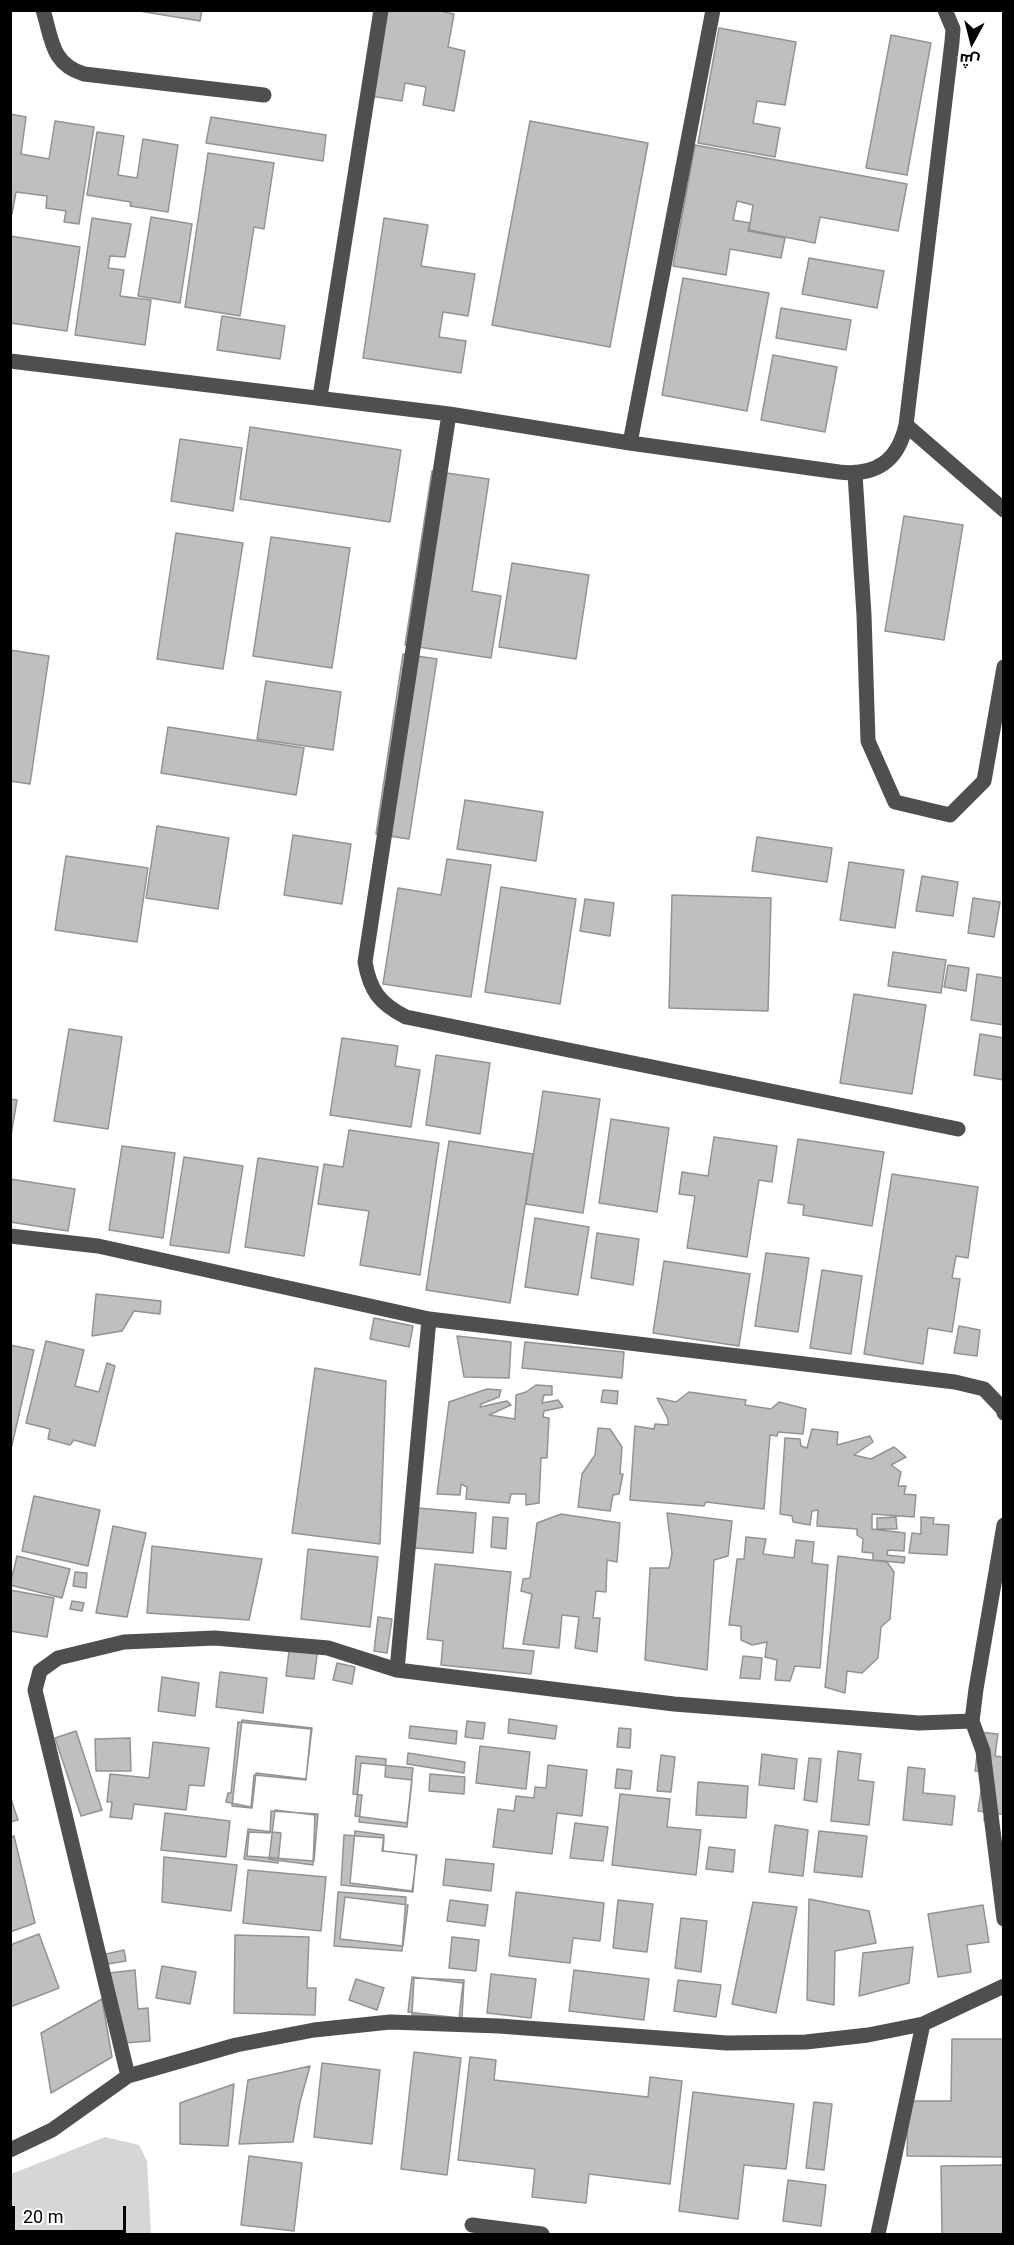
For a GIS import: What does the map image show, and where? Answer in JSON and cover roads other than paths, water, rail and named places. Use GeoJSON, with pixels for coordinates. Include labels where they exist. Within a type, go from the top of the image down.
{"type":"FeatureCollection","features":[{"type":"Feature","properties":{"kind":"street"},"geometry":{"type":"LineString","coordinates":[[43,10],[52,47],[65,65],[84,74],[264,95]]}},
{"type":"Feature","properties":{"kind":"street"},"geometry":{"type":"LineString","coordinates":[[320,397],[381,10]]}},
{"type":"Feature","properties":{"kind":"street"},"geometry":{"type":"LineString","coordinates":[[630,444],[713,10]]}},
{"type":"Feature","properties":{"kind":"street"},"geometry":{"type":"LineString","coordinates":[[10,361],[449,414],[630,444],[855,474],[870,470],[885,463],[896,453],[903,440],[906,425],[952,42],[953,29],[945,10]]}},
{"type":"Feature","properties":{"kind":"street"},"geometry":{"type":"LineString","coordinates":[[449,414],[365,962],[368,980],[377,996],[390,1009],[406,1017],[958,1129]]}},
{"type":"Feature","properties":{"kind":"street"},"geometry":{"type":"LineString","coordinates":[[906,425],[1004,510]]}},
{"type":"Feature","properties":{"kind":"street"},"geometry":{"type":"LineString","coordinates":[[855,474],[864,615],[868,741],[895,802],[950,815],[984,781],[1004,667]]}},
{"type":"Feature","properties":{"kind":"street"},"geometry":{"type":"LineString","coordinates":[[10,1236],[98,1246],[429,1319],[955,1382],[984,1389],[1003,1410]]}},
{"type":"Feature","properties":{"kind":"street"},"geometry":{"type":"LineString","coordinates":[[397,1670],[429,1319]]}},
{"type":"Feature","properties":{"kind":"street"},"geometry":{"type":"LineString","coordinates":[[1004,1525],[972,1720],[982,1751],[1004,1919]]}},
{"type":"Feature","properties":{"kind":"street"},"geometry":{"type":"LineString","coordinates":[[128,2076],[35,1690],[40,1671],[58,1658],[124,1642],[215,1638],[328,1648],[397,1670],[674,1704],[919,1724],[972,1720]]}},
{"type":"Feature","properties":{"kind":"street"},"geometry":{"type":"LineString","coordinates":[[10,2150],[52,2130],[128,2076],[236,2045],[314,2030],[390,2022],[499,2026],[727,2043],[806,2042],[868,2035],[923,2024],[1004,1986]]}},
{"type":"Feature","properties":{"kind":"street"},"geometry":{"type":"LineString","coordinates":[[878,2235],[923,2024]]}},
{"type":"Feature","properties":{"kind":"street"},"geometry":{"type":"LineString","coordinates":[[472,2225],[542,2235]]}}]}
